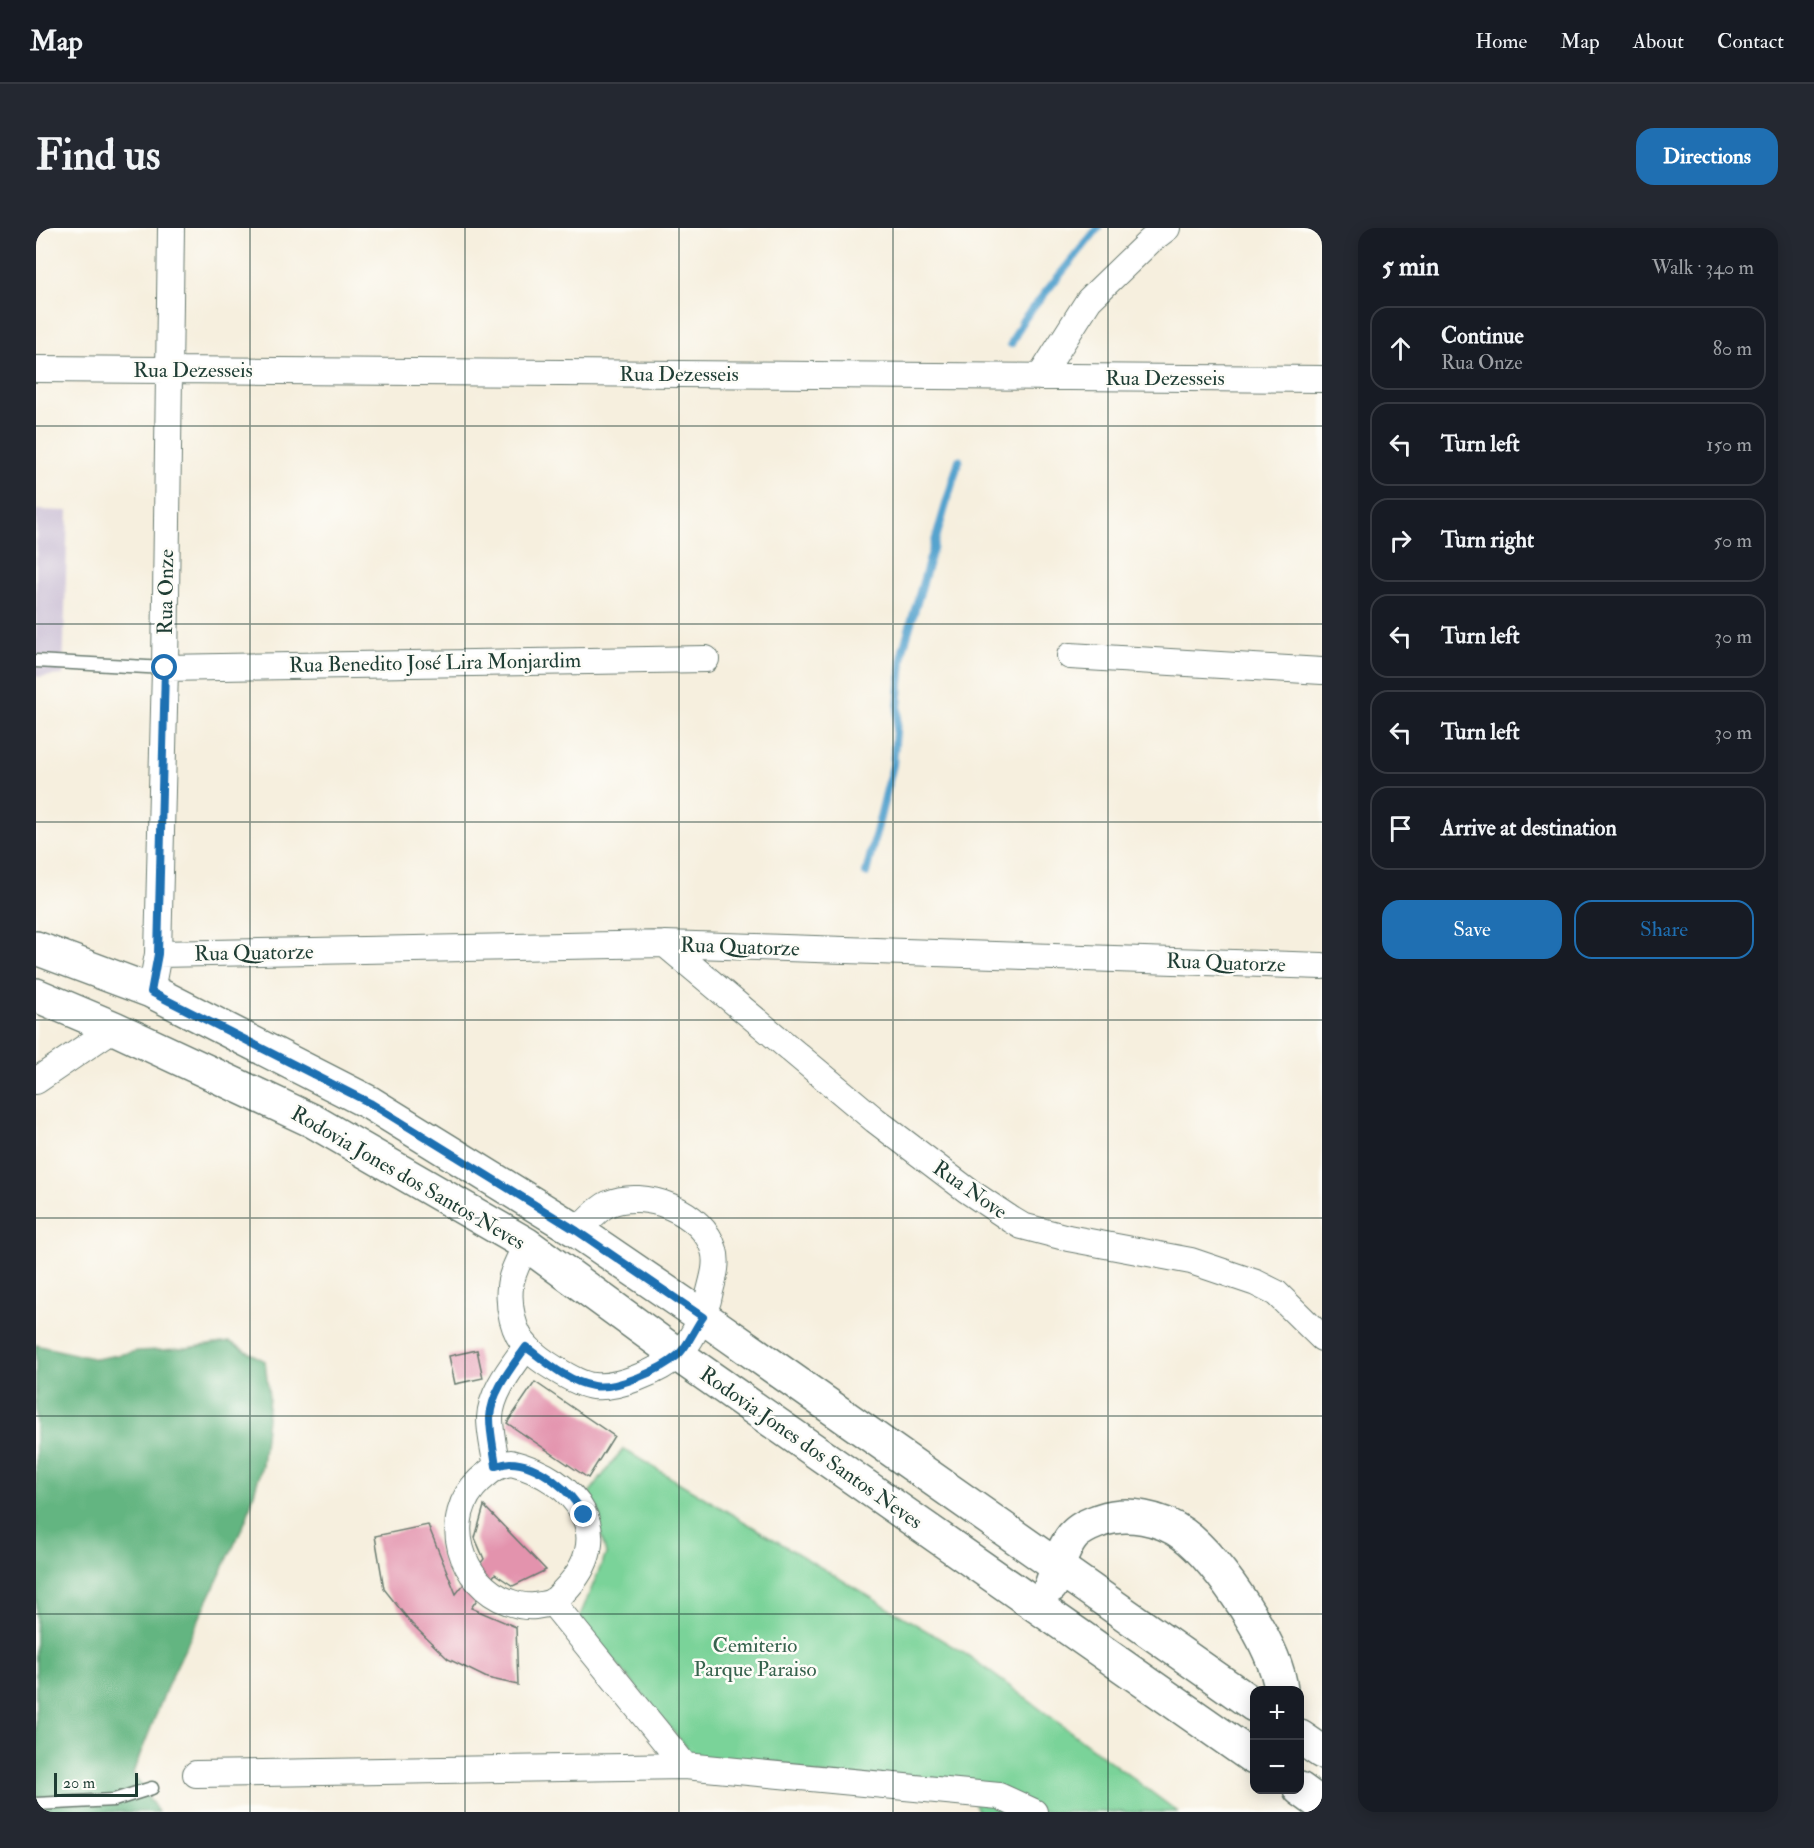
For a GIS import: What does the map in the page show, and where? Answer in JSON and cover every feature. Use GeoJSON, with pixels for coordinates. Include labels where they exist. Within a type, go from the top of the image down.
{"type":"FeatureCollection","features":[{"type":"Feature","properties":{"kind":"main road","name":"Rodovia Jones dos Santos Neves"},"geometry":{"type":"LineString","coordinates":[[36,948],[151,992],[370,1103],[577,1231],[703,1317],[1250,1702]]}},
{"type":"Feature","properties":{"kind":"main road","name":"Rodovia Jones dos Santos Neves"},"geometry":{"type":"LineString","coordinates":[[36,995],[114,1028],[313,1121],[526,1244],[678,1354],[1250,1755]]}},
{"type":"Feature","properties":{"kind":"main road"},"geometry":{"type":"LineString","coordinates":[[1044,1610],[1058,1566],[1072,1536],[1085,1526],[1110,1516],[1136,1516],[1183,1534],[1212,1564],[1252,1617],[1279,1675],[1280,1686]]}},
{"type":"Feature","properties":{"kind":"main road"},"geometry":{"type":"LineString","coordinates":[[1304,1740],[1322,1752]]}},
{"type":"Feature","properties":{"kind":"main road"},"geometry":{"type":"LineString","coordinates":[[1304,1792],[1322,1805]]}},
{"type":"Feature","properties":{"kind":"street","name":"Rua Onze"},"geometry":{"type":"LineString","coordinates":[[151,992],[158,954],[165,668],[171,228]]}},
{"type":"Feature","properties":{"kind":"street"},"geometry":{"type":"LineString","coordinates":[[1041,377],[1089,300],[1150,241],[1167,228]]}},
{"type":"Feature","properties":{"kind":"street","name":"Rua Dezesseis"},"geometry":{"type":"LineString","coordinates":[[36,369],[1322,379]]}},
{"type":"Feature","properties":{"kind":"street"},"geometry":{"type":"LineString","coordinates":[[1070,656],[1322,671]]}},
{"type":"Feature","properties":{"kind":"street","name":"Rua Benedito José Lira Monjardim"},"geometry":{"type":"LineString","coordinates":[[165,668],[706,659]]}},
{"type":"Feature","properties":{"kind":"street","name":"Rua Quatorze"},"geometry":{"type":"LineString","coordinates":[[158,954],[665,945],[1322,966]]}},
{"type":"Feature","properties":{"kind":"street","name":"Rua Nove"},"geometry":{"type":"LineString","coordinates":[[665,945],[875,1120],[967,1190],[1022,1226],[1068,1239],[1191,1261],[1256,1283],[1276,1293],[1322,1338]]}},
{"type":"Feature","properties":{"kind":"street"},"geometry":{"type":"LineString","coordinates":[[36,1081],[114,1028]]}},
{"type":"Feature","properties":{"kind":"street"},"geometry":{"type":"LineString","coordinates":[[526,1244],[510,1286],[512,1320],[526,1347],[559,1371],[577,1381],[593,1386],[623,1383],[656,1369],[678,1354],[703,1317],[714,1275],[716,1257],[711,1239],[702,1228],[688,1216],[674,1209],[647,1200],[631,1199],[607,1205],[577,1231]]}},
{"type":"Feature","properties":{"kind":"street"},"geometry":{"type":"LineString","coordinates":[[496,1466],[490,1419],[493,1405],[505,1378],[526,1347]]}},
{"type":"Feature","properties":{"kind":"street"},"geometry":{"type":"LineString","coordinates":[[511,1463],[528,1467],[542,1474],[560,1485],[576,1500],[584,1515],[590,1530],[589,1545],[572,1582],[552,1602],[529,1607],[512,1604],[495,1597],[475,1579],[465,1563],[457,1532],[463,1501],[475,1485],[496,1466],[511,1463]]}},
{"type":"Feature","properties":{"kind":"street"},"geometry":{"type":"LineString","coordinates":[[552,1602],[685,1766]]}},
{"type":"Feature","properties":{"kind":"street"},"geometry":{"type":"LineString","coordinates":[[196,1774],[685,1766],[999,1796],[1034,1812]]}},
{"type":"Feature","properties":{"kind":"lane"},"geometry":{"type":"LineString","coordinates":[[36,661],[165,668]]}},
{"type":"Feature","properties":{"kind":"lane"},"geometry":{"type":"LineString","coordinates":[[36,1804],[114,1800],[152,1788]]}},
{"type":"Feature","properties":{"kind":"shaded area"},"geometry":{"type":"Polygon","coordinates":[[[36,510],[68,511],[63,675],[36,677],[36,510]]]}},
{"type":"Feature","properties":{"kind":"green space"},"geometry":{"type":"Polygon","coordinates":[[[230,1342],[265,1361],[269,1398],[262,1465],[247,1518],[169,1682],[133,1773],[158,1812],[36,1812],[36,1345],[96,1359],[138,1351],[179,1349],[230,1342]]]}},
{"type":"Feature","properties":{"kind":"green space","name":"Cemiterio Parque Paraiso"},"geometry":{"type":"Polygon","coordinates":[[[623,1449],[969,1656],[1178,1812],[978,1812],[970,1788],[700,1764],[579,1618],[606,1554],[590,1492],[623,1449]]]}},
{"type":"Feature","properties":{"kind":"building"},"geometry":{"type":"Polygon","coordinates":[[[477,1350],[483,1378],[455,1384],[449,1356],[477,1350]]]}},
{"type":"Feature","properties":{"kind":"building"},"geometry":{"type":"Polygon","coordinates":[[[535,1382],[614,1436],[588,1478],[507,1423],[535,1382]]]}},
{"type":"Feature","properties":{"kind":"building"},"geometry":{"type":"Polygon","coordinates":[[[484,1506],[546,1570],[513,1586],[495,1574],[471,1608],[516,1627],[518,1685],[487,1678],[448,1659],[412,1624],[384,1589],[375,1536],[428,1525],[456,1594],[484,1559],[475,1538],[484,1506]]]}},
{"type":"Feature","properties":{"kind":"waterway"},"geometry":{"type":"LineString","coordinates":[[1011,344],[1023,320],[1098,228]]}},
{"type":"Feature","properties":{"kind":"waterway"},"geometry":{"type":"LineString","coordinates":[[866,873],[893,765],[903,650],[959,460]]}},
{"type":"Feature","properties":{"kind":"route"},"geometry":{"type":"LineString","coordinates":[[165,668],[158,954],[151,992],[370,1103],[577,1231],[703,1317],[678,1354],[656,1369],[623,1383],[593,1386],[577,1381],[526,1347],[505,1378],[493,1405],[490,1419],[496,1466],[511,1463],[528,1467],[542,1474],[560,1485],[576,1500],[584,1515]]}}]}
